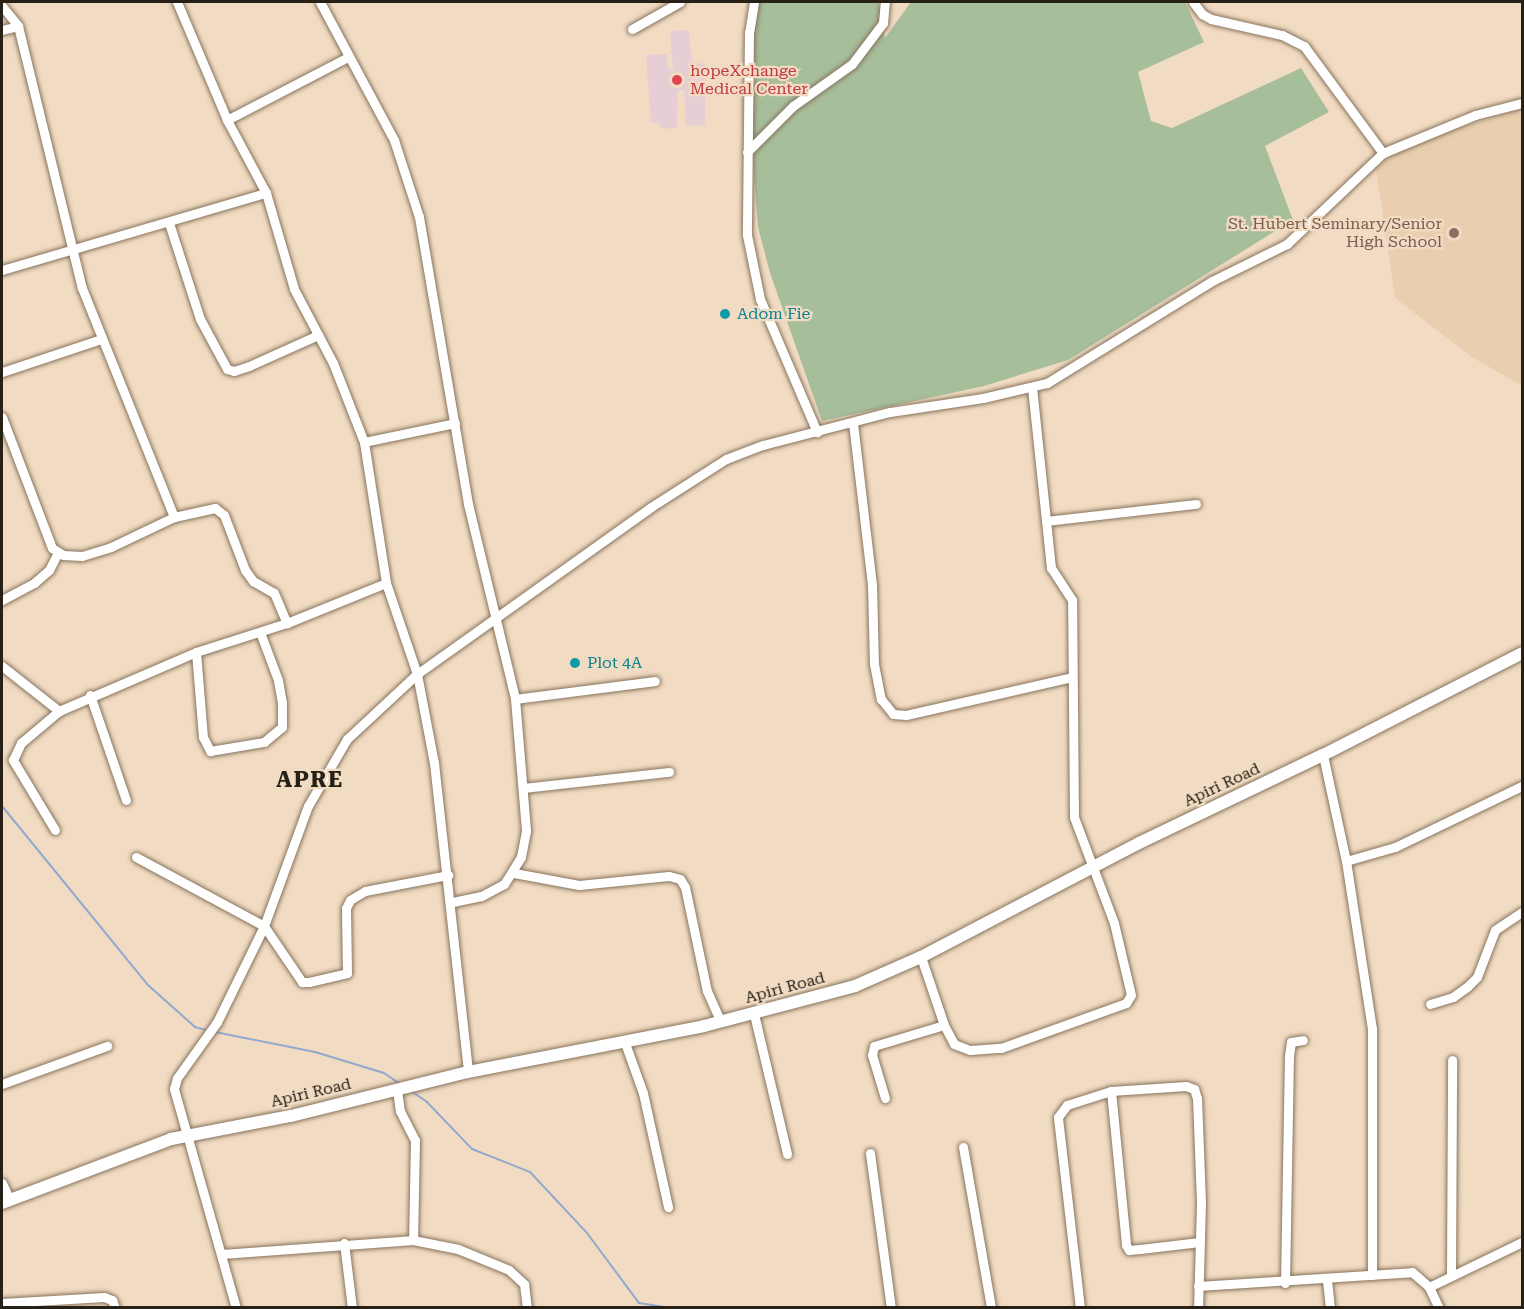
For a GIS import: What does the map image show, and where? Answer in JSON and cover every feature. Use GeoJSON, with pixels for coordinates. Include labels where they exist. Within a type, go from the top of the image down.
{"type":"FeatureCollection","features":[{"type":"Feature","properties":{"kind":"street"},"geometry":{"type":"LineString","coordinates":[[177,2],[227,120],[266,193],[294,288],[318,335],[364,442],[386,583],[417,674],[452,902],[468,1072]]}},
{"type":"Feature","properties":{"kind":"street"},"geometry":{"type":"LineString","coordinates":[[321,2],[348,57],[394,140],[416,205],[468,504],[493,620],[515,699],[526,831],[514,873],[481,896],[452,902]]}},
{"type":"Feature","properties":{"kind":"street"},"geometry":{"type":"LineString","coordinates":[[632,29],[680,2]]}},
{"type":"Feature","properties":{"kind":"street"},"geometry":{"type":"LineString","coordinates":[[754,2],[749,32],[747,236],[754,276],[769,326],[817,432]]}},
{"type":"Feature","properties":{"kind":"street"},"geometry":{"type":"LineString","coordinates":[[747,152],[793,106],[852,64],[883,24],[885,2]]}},
{"type":"Feature","properties":{"kind":"street"},"geometry":{"type":"LineString","coordinates":[[1193,2],[1211,19],[1282,35],[1304,46],[1383,153]]}},
{"type":"Feature","properties":{"kind":"street"},"geometry":{"type":"LineString","coordinates":[[2,6],[18,26],[73,250],[101,339],[174,517]]}},
{"type":"Feature","properties":{"kind":"street"},"geometry":{"type":"LineString","coordinates":[[2,30],[18,26]]}},
{"type":"Feature","properties":{"kind":"street"},"geometry":{"type":"LineString","coordinates":[[227,120],[348,57]]}},
{"type":"Feature","properties":{"kind":"street"},"geometry":{"type":"LineString","coordinates":[[236,1308],[188,1135],[176,1102],[177,1078],[217,1022],[264,926],[308,807],[326,771],[347,739],[417,674],[716,465],[763,445],[890,412],[1032,387],[1076,368],[1212,281],[1287,244],[1383,153],[1475,115],[1522,104]]}},
{"type":"Feature","properties":{"kind":"street"},"geometry":{"type":"LineString","coordinates":[[2,270],[266,193]]}},
{"type":"Feature","properties":{"kind":"street"},"geometry":{"type":"LineString","coordinates":[[169,223],[200,319],[226,369],[234,371],[249,366],[318,335]]}},
{"type":"Feature","properties":{"kind":"street"},"geometry":{"type":"LineString","coordinates":[[2,382],[3,372],[101,339]]}},
{"type":"Feature","properties":{"kind":"street"},"geometry":{"type":"LineString","coordinates":[[921,957],[944,1024],[958,1047],[970,1050],[1001,1048],[1126,1003],[1131,995],[1131,986],[1114,923],[1074,817],[1072,600],[1051,568],[1032,387]]}},
{"type":"Feature","properties":{"kind":"street"},"geometry":{"type":"LineString","coordinates":[[2,417],[52,548],[58,552],[82,556],[111,547],[174,517],[215,508],[224,515],[245,570],[253,581],[274,593],[287,623]]}},
{"type":"Feature","properties":{"kind":"street"},"geometry":{"type":"LineString","coordinates":[[364,442],[455,423]]}},
{"type":"Feature","properties":{"kind":"street"},"geometry":{"type":"LineString","coordinates":[[853,423],[872,584],[874,664],[881,699],[893,714],[906,715],[1072,676]]}},
{"type":"Feature","properties":{"kind":"street"},"geometry":{"type":"LineString","coordinates":[[1046,521],[1196,504]]}},
{"type":"Feature","properties":{"kind":"street"},"geometry":{"type":"LineString","coordinates":[[2,600],[34,583],[49,570],[58,552]]}},
{"type":"Feature","properties":{"kind":"street"},"geometry":{"type":"LineString","coordinates":[[55,830],[13,760],[21,743],[59,711],[90,695],[196,652],[287,623],[386,583]]}},
{"type":"Feature","properties":{"kind":"street"},"geometry":{"type":"LineString","coordinates":[[196,652],[203,737],[210,751],[264,741],[282,727],[282,703],[278,680],[260,632]]}},
{"type":"Feature","properties":{"kind":"street","name":"Apiri Road"},"geometry":{"type":"LineString","coordinates":[[6,1201],[188,1135],[291,1116],[468,1072],[721,1022],[855,986],[921,957],[1522,653]]}},
{"type":"Feature","properties":{"kind":"street"},"geometry":{"type":"LineString","coordinates":[[2,666],[59,711]]}},
{"type":"Feature","properties":{"kind":"street"},"geometry":{"type":"LineString","coordinates":[[515,699],[656,681]]}},
{"type":"Feature","properties":{"kind":"street"},"geometry":{"type":"LineString","coordinates":[[90,695],[126,800]]}},
{"type":"Feature","properties":{"kind":"street"},"geometry":{"type":"LineString","coordinates":[[1323,755],[1346,861],[1372,1029],[1372,1275]]}},
{"type":"Feature","properties":{"kind":"street"},"geometry":{"type":"LineString","coordinates":[[523,788],[669,772]]}},
{"type":"Feature","properties":{"kind":"street"},"geometry":{"type":"LineString","coordinates":[[1346,861],[1395,848],[1522,786]]}},
{"type":"Feature","properties":{"kind":"street"},"geometry":{"type":"LineString","coordinates":[[136,857],[264,926],[302,982],[347,973],[350,967],[346,908],[350,900],[365,891],[448,875]]}},
{"type":"Feature","properties":{"kind":"street"},"geometry":{"type":"LineString","coordinates":[[514,873],[579,885],[669,876],[680,879],[685,886],[707,991],[721,1022]]}},
{"type":"Feature","properties":{"kind":"street"},"geometry":{"type":"LineString","coordinates":[[1430,1004],[1453,997],[1477,977],[1495,930],[1522,912]]}},
{"type":"Feature","properties":{"kind":"street"},"geometry":{"type":"LineString","coordinates":[[754,1014],[787,1154]]}},
{"type":"Feature","properties":{"kind":"street"},"geometry":{"type":"LineString","coordinates":[[885,1098],[872,1055],[874,1046],[944,1024]]}},
{"type":"Feature","properties":{"kind":"street"},"geometry":{"type":"LineString","coordinates":[[1285,1283],[1288,1056],[1292,1042],[1303,1040]]}},
{"type":"Feature","properties":{"kind":"street"},"geometry":{"type":"LineString","coordinates":[[625,1042],[643,1092],[668,1207]]}},
{"type":"Feature","properties":{"kind":"street"},"geometry":{"type":"LineString","coordinates":[[2,1084],[107,1046]]}},
{"type":"Feature","properties":{"kind":"street"},"geometry":{"type":"LineString","coordinates":[[1450,1276],[1452,1060]]}},
{"type":"Feature","properties":{"kind":"street"},"geometry":{"type":"LineString","coordinates":[[1080,1308],[1058,1117],[1067,1105],[1111,1091],[1186,1086],[1194,1089],[1200,1242],[1198,1308]]}},
{"type":"Feature","properties":{"kind":"street"},"geometry":{"type":"LineString","coordinates":[[397,1089],[400,1111],[415,1140],[413,1240]]}},
{"type":"Feature","properties":{"kind":"street"},"geometry":{"type":"LineString","coordinates":[[1111,1091],[1126,1245],[1130,1250],[1200,1242]]}},
{"type":"Feature","properties":{"kind":"street"},"geometry":{"type":"LineString","coordinates":[[963,1147],[991,1308]]}},
{"type":"Feature","properties":{"kind":"street"},"geometry":{"type":"LineString","coordinates":[[870,1153],[891,1308]]}},
{"type":"Feature","properties":{"kind":"street"},"geometry":{"type":"LineString","coordinates":[[2,1184],[6,1201]]}},
{"type":"Feature","properties":{"kind":"street"},"geometry":{"type":"LineString","coordinates":[[222,1254],[344,1243],[413,1240],[458,1249],[508,1270],[524,1284],[527,1308]]}},
{"type":"Feature","properties":{"kind":"street"},"geometry":{"type":"LineString","coordinates":[[1429,1287],[1522,1242]]}},
{"type":"Feature","properties":{"kind":"street"},"geometry":{"type":"LineString","coordinates":[[344,1243],[352,1308]]}},
{"type":"Feature","properties":{"kind":"street"},"geometry":{"type":"LineString","coordinates":[[1198,1286],[1285,1283],[1412,1272],[1429,1287],[1439,1308]]}},
{"type":"Feature","properties":{"kind":"street"},"geometry":{"type":"LineString","coordinates":[[1327,1280],[1330,1308]]}},
{"type":"Feature","properties":{"kind":"street"},"geometry":{"type":"LineString","coordinates":[[2,1303],[104,1297],[116,1308]]}},
{"type":"Feature","properties":{"kind":"shaded area","name":"hopeXchange Medical Center"},"geometry":{"type":"Polygon","coordinates":[[[689,30],[692,64],[705,63],[705,125],[686,126],[684,90],[678,90],[677,128],[661,129],[659,123],[651,123],[646,55],[667,54],[668,69],[673,69],[670,31],[689,30]]]}},
{"type":"Feature","properties":{"kind":"shaded area","name":"St. Hubert Seminary/Senior High School"},"geometry":{"type":"Polygon","coordinates":[[[1522,109],[1522,386],[1472,357],[1395,298],[1376,169],[1405,144],[1522,109]]]}},
{"type":"Feature","properties":{"kind":"green space"},"geometry":{"type":"Polygon","coordinates":[[[756,2],[878,2],[885,38],[911,2],[1185,2],[1204,42],[1138,72],[1151,121],[1172,128],[1301,68],[1329,112],[1265,146],[1293,220],[1068,360],[984,386],[822,421],[770,273],[758,227],[749,114],[748,52],[756,2]]]}},
{"type":"Feature","properties":{"kind":"waterway"},"geometry":{"type":"LineString","coordinates":[[2,806],[149,986],[195,1027],[206,1030]]}},
{"type":"Feature","properties":{"kind":"waterway"},"geometry":{"type":"LineString","coordinates":[[215,1032],[315,1052],[384,1073],[399,1083]]}},
{"type":"Feature","properties":{"kind":"waterway"},"geometry":{"type":"LineString","coordinates":[[411,1091],[426,1101],[472,1149],[530,1172],[587,1233],[639,1303],[671,1308]]}},
{"type":"Feature","properties":{"kind":"place","name":"hopeXchange Medical Center"},"geometry":{"type":"Point","coordinates":[677,80]}},
{"type":"Feature","properties":{"kind":"place","name":"St. Hubert Seminary/Senior High School"},"geometry":{"type":"Point","coordinates":[1454,233]}},
{"type":"Feature","properties":{"kind":"place","name":"Adom Fie"},"geometry":{"type":"Point","coordinates":[725,314]}},
{"type":"Feature","properties":{"kind":"place","name":"Plot 4A"},"geometry":{"type":"Point","coordinates":[575,663]}},
{"type":"Feature","properties":{"kind":"district","name":"APRE"},"geometry":{"type":"Point","coordinates":[310,780]}}]}
